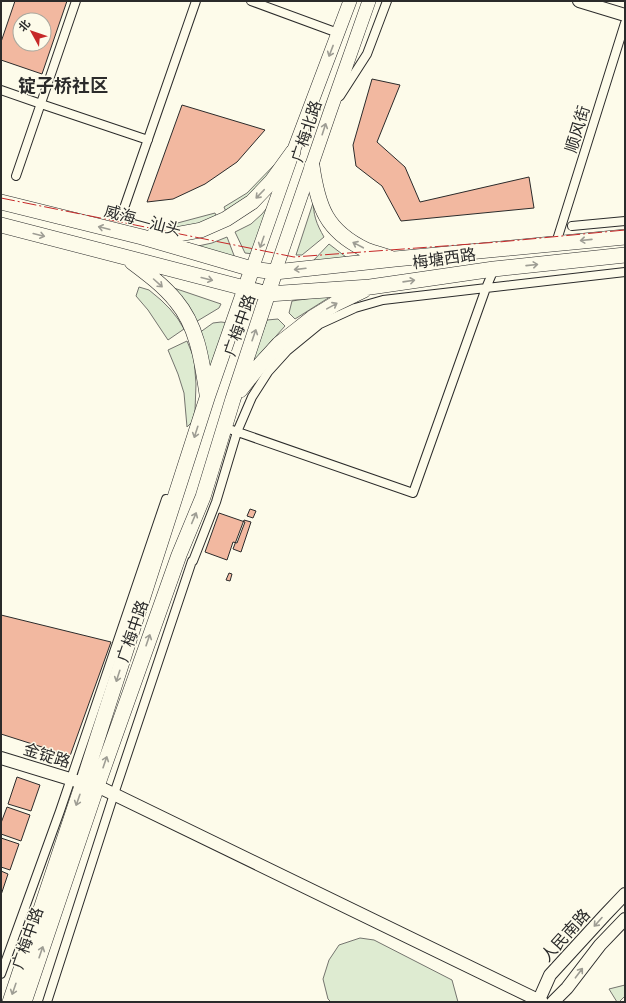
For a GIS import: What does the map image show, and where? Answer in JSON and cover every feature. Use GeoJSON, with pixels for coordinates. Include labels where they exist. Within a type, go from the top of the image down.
{"type":"FeatureCollection","features":[{"type":"Feature","properties":{"kind":"highway"},"geometry":{"type":"LineString","coordinates":[[142,237],[174,235],[201,230],[226,219],[252,202],[272,181],[293,152]]}},
{"type":"Feature","properties":{"kind":"highway"},"geometry":{"type":"LineString","coordinates":[[312,166],[315,187],[319,200],[325,215],[332,226],[354,243],[368,250],[395,259]]}},
{"type":"Feature","properties":{"kind":"highway","name":"威海—汕头"},"geometry":{"type":"LineString","coordinates":[[1,202],[142,237],[252,269],[275,272]]}},
{"type":"Feature","properties":{"kind":"highway"},"geometry":{"type":"LineString","coordinates":[[1,225],[268,294]]}},
{"type":"Feature","properties":{"kind":"highway","name":"梅塘西路"},"geometry":{"type":"LineString","coordinates":[[275,272],[625,236]]}},
{"type":"Feature","properties":{"kind":"highway","name":"梅塘西路"},"geometry":{"type":"LineString","coordinates":[[268,294],[370,287],[494,269],[625,255]]}},
{"type":"Feature","properties":{"kind":"highway"},"geometry":{"type":"LineString","coordinates":[[128,259],[177,301],[190,322],[197,342],[208,395]]}},
{"type":"Feature","properties":{"kind":"highway","name":"广梅中路"},"geometry":{"type":"LineString","coordinates":[[24,1002],[86,785],[174,501],[208,395],[252,269]]}},
{"type":"Feature","properties":{"kind":"highway","name":"广梅中路"},"geometry":{"type":"LineString","coordinates":[[10,1002],[86,785],[230,429],[233,399],[275,272]]}},
{"type":"Feature","properties":{"kind":"highway"},"geometry":{"type":"LineString","coordinates":[[233,399],[259,366],[279,344],[312,318],[335,304],[370,287]]}},
{"type":"Feature","properties":{"kind":"highway"},"geometry":{"type":"LineString","coordinates":[[223,353],[245,362]]}},
{"type":"Feature","properties":{"kind":"main road","name":"广梅北路"},"geometry":{"type":"LineString","coordinates":[[252,269],[293,152],[350,1]]}},
{"type":"Feature","properties":{"kind":"main road","name":"广梅北路"},"geometry":{"type":"LineString","coordinates":[[275,272],[369,1]]}},
{"type":"Feature","properties":{"kind":"street"},"geometry":{"type":"LineString","coordinates":[[16,176],[76,1]]}},
{"type":"Feature","properties":{"kind":"street"},"geometry":{"type":"LineString","coordinates":[[123,210],[196,1]]}},
{"type":"Feature","properties":{"kind":"street"},"geometry":{"type":"LineString","coordinates":[[251,1],[338,33]]}},
{"type":"Feature","properties":{"kind":"street"},"geometry":{"type":"LineString","coordinates":[[330,112],[367,54],[387,1]]}},
{"type":"Feature","properties":{"kind":"street"},"geometry":{"type":"LineString","coordinates":[[579,1],[625,15]]}},
{"type":"Feature","properties":{"kind":"street","name":"顺风街"},"geometry":{"type":"LineString","coordinates":[[556,243],[625,23]]}},
{"type":"Feature","properties":{"kind":"street"},"geometry":{"type":"LineString","coordinates":[[1,90],[148,140]]}},
{"type":"Feature","properties":{"kind":"street"},"geometry":{"type":"LineString","coordinates":[[572,226],[625,221]]}},
{"type":"Feature","properties":{"kind":"street"},"geometry":{"type":"LineString","coordinates":[[230,429],[413,493],[494,269]]}},
{"type":"Feature","properties":{"kind":"street"},"geometry":{"type":"LineString","coordinates":[[47,1002],[192,560],[193,561],[216,502],[230,429],[268,372],[287,351],[320,324],[355,308],[384,300],[625,272]]}},
{"type":"Feature","properties":{"kind":"street","name":"金锭路"},"geometry":{"type":"LineString","coordinates":[[1,758],[86,785],[113,798]]}},
{"type":"Feature","properties":{"kind":"street"},"geometry":{"type":"LineString","coordinates":[[1,974],[86,785]]}},
{"type":"Feature","properties":{"kind":"street"},"geometry":{"type":"LineString","coordinates":[[113,798],[539,1002]]}},
{"type":"Feature","properties":{"kind":"street"},"geometry":{"type":"LineString","coordinates":[[113,798],[524,1002]]}},
{"type":"Feature","properties":{"kind":"street","name":"人民南路"},"geometry":{"type":"LineString","coordinates":[[539,1002],[550,975],[625,894]]}},
{"type":"Feature","properties":{"kind":"street","name":"人民南路"},"geometry":{"type":"LineString","coordinates":[[552,1002],[567,988],[600,945],[625,919]]}},
{"type":"Feature","properties":{"kind":"green space"},"geometry":{"type":"Polygon","coordinates":[[[280,159],[278,168],[230,221],[224,207],[247,193],[280,159]]]}},
{"type":"Feature","properties":{"kind":"green space"},"geometry":{"type":"Polygon","coordinates":[[[274,199],[254,254],[245,253],[235,232],[251,224],[262,214],[274,199]]]}},
{"type":"Feature","properties":{"kind":"green space"},"geometry":{"type":"Polygon","coordinates":[[[314,200],[316,219],[324,237],[302,255],[296,255],[314,200]]]}},
{"type":"Feature","properties":{"kind":"green space"},"geometry":{"type":"Polygon","coordinates":[[[215,213],[221,227],[140,233],[215,213]]]}},
{"type":"Feature","properties":{"kind":"green space"},"geometry":{"type":"Polygon","coordinates":[[[227,237],[235,258],[189,248],[212,243],[227,237]]]}},
{"type":"Feature","properties":{"kind":"green space"},"geometry":{"type":"Polygon","coordinates":[[[329,244],[346,257],[312,262],[329,244]]]}},
{"type":"Feature","properties":{"kind":"green space"},"geometry":{"type":"Polygon","coordinates":[[[165,285],[221,304],[219,308],[194,323],[165,285]]]}},
{"type":"Feature","properties":{"kind":"green space"},"geometry":{"type":"Polygon","coordinates":[[[139,287],[149,290],[161,300],[178,319],[184,329],[168,340],[148,310],[136,296],[139,287]]]}},
{"type":"Feature","properties":{"kind":"green space"},"geometry":{"type":"Polygon","coordinates":[[[333,295],[295,319],[289,313],[292,301],[333,295]]]}},
{"type":"Feature","properties":{"kind":"green space"},"geometry":{"type":"Polygon","coordinates":[[[278,319],[285,326],[251,364],[267,320],[278,319]]]}},
{"type":"Feature","properties":{"kind":"green space"},"geometry":{"type":"Polygon","coordinates":[[[213,323],[229,323],[210,380],[199,333],[213,323]]]}},
{"type":"Feature","properties":{"kind":"green space"},"geometry":{"type":"Polygon","coordinates":[[[187,341],[194,358],[196,384],[195,411],[192,422],[187,427],[184,393],[168,350],[187,341]]]}},
{"type":"Feature","properties":{"kind":"green space"},"geometry":{"type":"Polygon","coordinates":[[[360,938],[374,940],[452,980],[458,1002],[331,1002],[328,999],[323,979],[329,960],[339,945],[360,938]]]}},
{"type":"Feature","properties":{"kind":"green space"},"geometry":{"type":"Polygon","coordinates":[[[625,985],[625,996],[617,1002],[609,989],[625,985]]]}},
{"type":"Feature","properties":{"kind":"building"},"geometry":{"type":"Polygon","coordinates":[[[15,1],[67,1],[52,45],[52,12],[12,12],[12,52],[50,52],[42,74],[1,60],[1,42],[15,1]]]}},
{"type":"Feature","properties":{"kind":"building"},"geometry":{"type":"Polygon","coordinates":[[[372,79],[400,85],[377,142],[405,167],[420,202],[529,177],[534,208],[401,221],[382,186],[356,166],[353,145],[372,79]]]}},
{"type":"Feature","properties":{"kind":"building"},"geometry":{"type":"Polygon","coordinates":[[[182,105],[265,130],[237,162],[205,184],[173,199],[147,202],[182,105]]]}},
{"type":"Feature","properties":{"kind":"building"},"geometry":{"type":"Polygon","coordinates":[[[250,509],[256,511],[253,518],[247,516],[250,509]]]}},
{"type":"Feature","properties":{"kind":"building"},"geometry":{"type":"Polygon","coordinates":[[[219,513],[245,522],[237,543],[233,542],[227,560],[205,552],[219,513]]]}},
{"type":"Feature","properties":{"kind":"building"},"geometry":{"type":"Polygon","coordinates":[[[244,520],[251,522],[241,552],[233,549],[244,520]]]}},
{"type":"Feature","properties":{"kind":"building"},"geometry":{"type":"Polygon","coordinates":[[[229,573],[232,574],[230,581],[226,580],[229,573]]]}},
{"type":"Feature","properties":{"kind":"building"},"geometry":{"type":"Polygon","coordinates":[[[1,615],[111,642],[70,756],[1,734],[1,615]]]}},
{"type":"Feature","properties":{"kind":"building"},"geometry":{"type":"Polygon","coordinates":[[[17,777],[40,785],[31,811],[8,804],[17,777]]]}},
{"type":"Feature","properties":{"kind":"building"},"geometry":{"type":"Polygon","coordinates":[[[7,807],[30,815],[21,841],[1,834],[1,823],[7,807]]]}},
{"type":"Feature","properties":{"kind":"building"},"geometry":{"type":"Polygon","coordinates":[[[1,838],[19,844],[10,870],[1,867],[1,838]]]}},
{"type":"Feature","properties":{"kind":"building"},"geometry":{"type":"Polygon","coordinates":[[[1,871],[8,874],[1,895],[1,871]]]}},
{"type":"Feature","properties":{"kind":"power"},"geometry":{"type":"LineString","coordinates":[[1,198],[294,257],[499,242],[625,230]]}},
{"type":"Feature","properties":{"kind":"district","name":"锭子桥社区"},"geometry":{"type":"Point","coordinates":[63,86]}}]}
